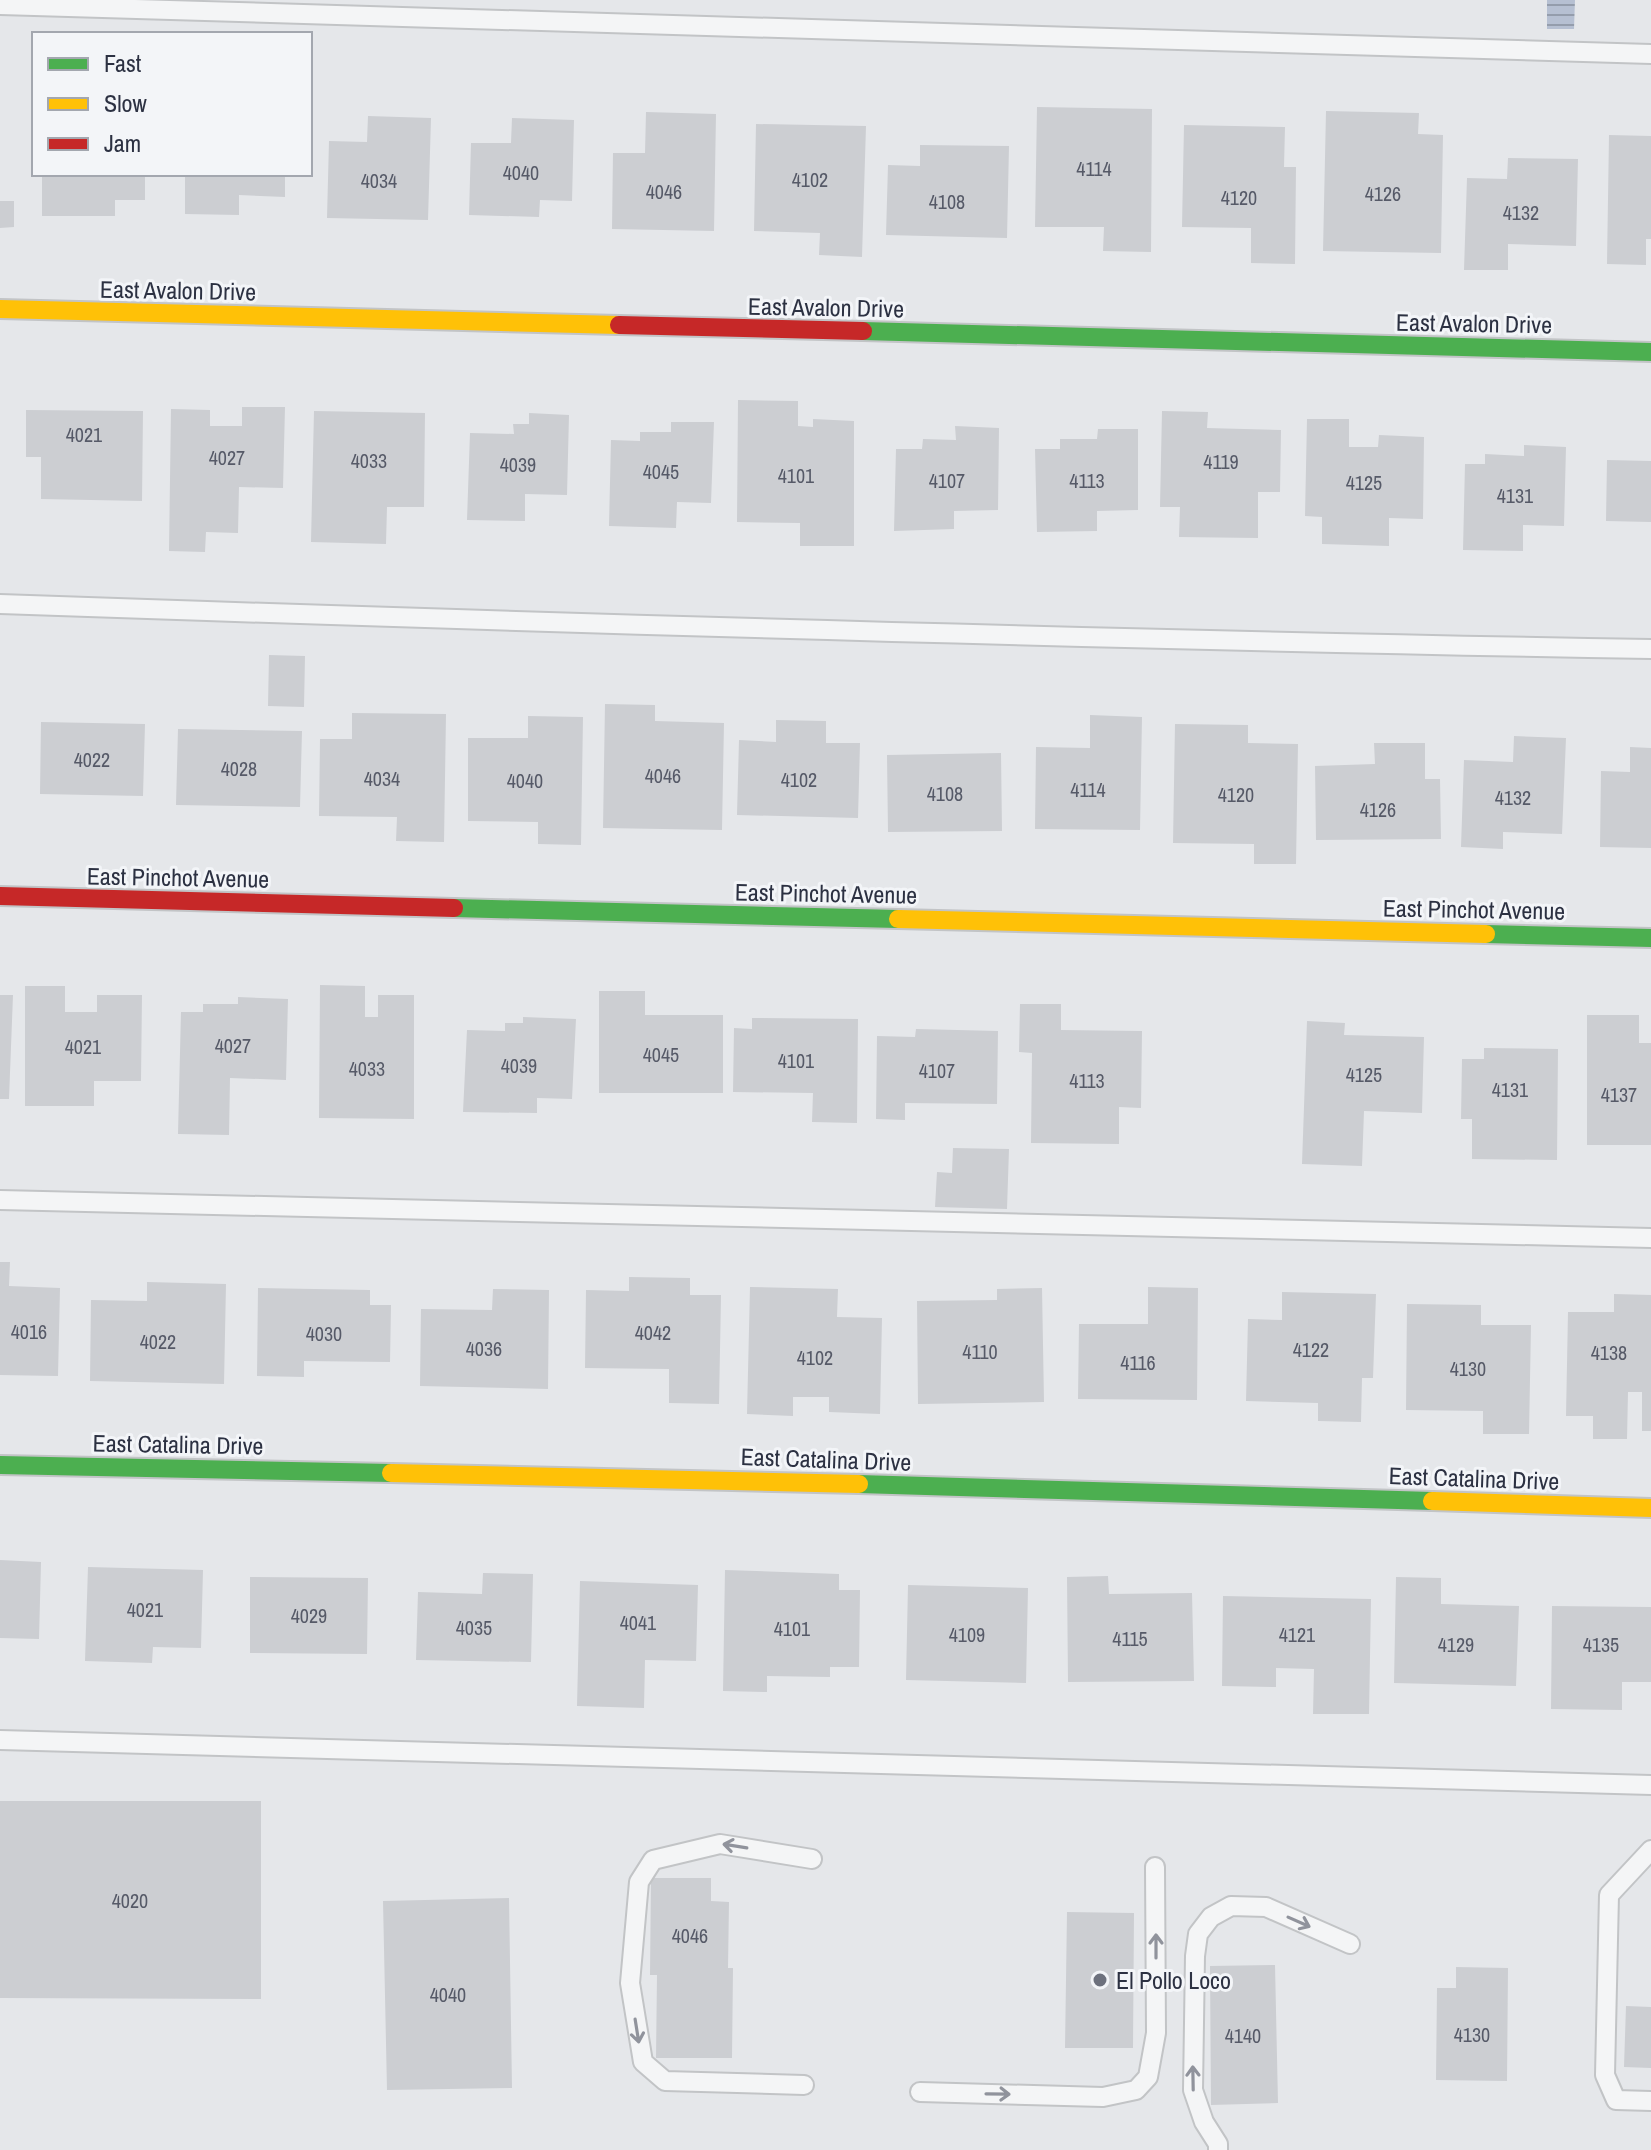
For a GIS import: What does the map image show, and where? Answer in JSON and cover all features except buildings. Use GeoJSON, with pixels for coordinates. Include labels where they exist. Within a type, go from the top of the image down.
{"type":"FeatureCollection","features":[{"type":"Feature","properties":{"kind":"street","name":"East Avalon Drive"},"geometry":{"type":"LineString","coordinates":[[0,309],[1651,352]]}},
{"type":"Feature","properties":{"kind":"street","name":"East Pinchot Avenue"},"geometry":{"type":"LineString","coordinates":[[0,896],[1651,938]]}},
{"type":"Feature","properties":{"kind":"street","name":"East Catalina Drive"},"geometry":{"type":"LineString","coordinates":[[0,1465],[662,1478],[1651,1508]]}},
{"type":"Feature","properties":{"kind":"lane"},"geometry":{"type":"LineString","coordinates":[[0,5],[1651,54]]}},
{"type":"Feature","properties":{"kind":"lane"},"geometry":{"type":"LineString","coordinates":[[0,604],[527,623],[1651,649]]}},
{"type":"Feature","properties":{"kind":"lane"},"geometry":{"type":"LineString","coordinates":[[0,1200],[1651,1238]]}},
{"type":"Feature","properties":{"kind":"lane"},"geometry":{"type":"LineString","coordinates":[[0,1740],[1651,1785]]}},
{"type":"Feature","properties":{"kind":"lane"},"geometry":{"type":"LineString","coordinates":[[804,2085],[665,2081],[643,2062],[630,1983],[639,1882],[653,1860],[720,1844],[812,1859]]}},
{"type":"Feature","properties":{"kind":"lane"},"geometry":{"type":"LineString","coordinates":[[1651,1850],[1609,1895],[1605,2075],[1616,2100],[1651,2101]]}},
{"type":"Feature","properties":{"kind":"lane"},"geometry":{"type":"LineString","coordinates":[[920,2092],[1103,2097],[1136,2090],[1148,2077],[1156,2033],[1155,1867]]}},
{"type":"Feature","properties":{"kind":"lane"},"geometry":{"type":"LineString","coordinates":[[1218,2150],[1193,2090],[1198,1934],[1211,1917],[1231,1906],[1266,1907],[1350,1944]]}},
{"type":"Feature","properties":{"kind":"water"},"geometry":{"type":"Polygon","coordinates":[[[1547,0],[1575,0],[1574,29],[1547,29],[1547,0]]]}},
{"type":"Feature","properties":{"kind":"traffic: fast"},"geometry":{"type":"LineString","coordinates":[[863,331],[1651,352]]}},
{"type":"Feature","properties":{"kind":"traffic: fast"},"geometry":{"type":"LineString","coordinates":[[454,908],[898,919]]}},
{"type":"Feature","properties":{"kind":"traffic: fast"},"geometry":{"type":"LineString","coordinates":[[1486,934],[1651,938]]}},
{"type":"Feature","properties":{"kind":"traffic: fast"},"geometry":{"type":"LineString","coordinates":[[0,1465],[391,1473]]}},
{"type":"Feature","properties":{"kind":"traffic: fast"},"geometry":{"type":"LineString","coordinates":[[859,1484],[1432,1501]]}},
{"type":"Feature","properties":{"kind":"traffic: slow"},"geometry":{"type":"LineString","coordinates":[[0,309],[619,325]]}},
{"type":"Feature","properties":{"kind":"traffic: slow"},"geometry":{"type":"LineString","coordinates":[[898,919],[1486,934]]}},
{"type":"Feature","properties":{"kind":"traffic: slow"},"geometry":{"type":"LineString","coordinates":[[391,1473],[859,1484]]}},
{"type":"Feature","properties":{"kind":"traffic: slow"},"geometry":{"type":"LineString","coordinates":[[1432,1501],[1651,1508]]}},
{"type":"Feature","properties":{"kind":"traffic: jam"},"geometry":{"type":"LineString","coordinates":[[619,325],[863,331]]}},
{"type":"Feature","properties":{"kind":"traffic: jam"},"geometry":{"type":"LineString","coordinates":[[0,896],[454,908]]}},
{"type":"Feature","properties":{"kind":"place","name":"El Pollo Loco"},"geometry":{"type":"Point","coordinates":[1100,1980]}}]}
